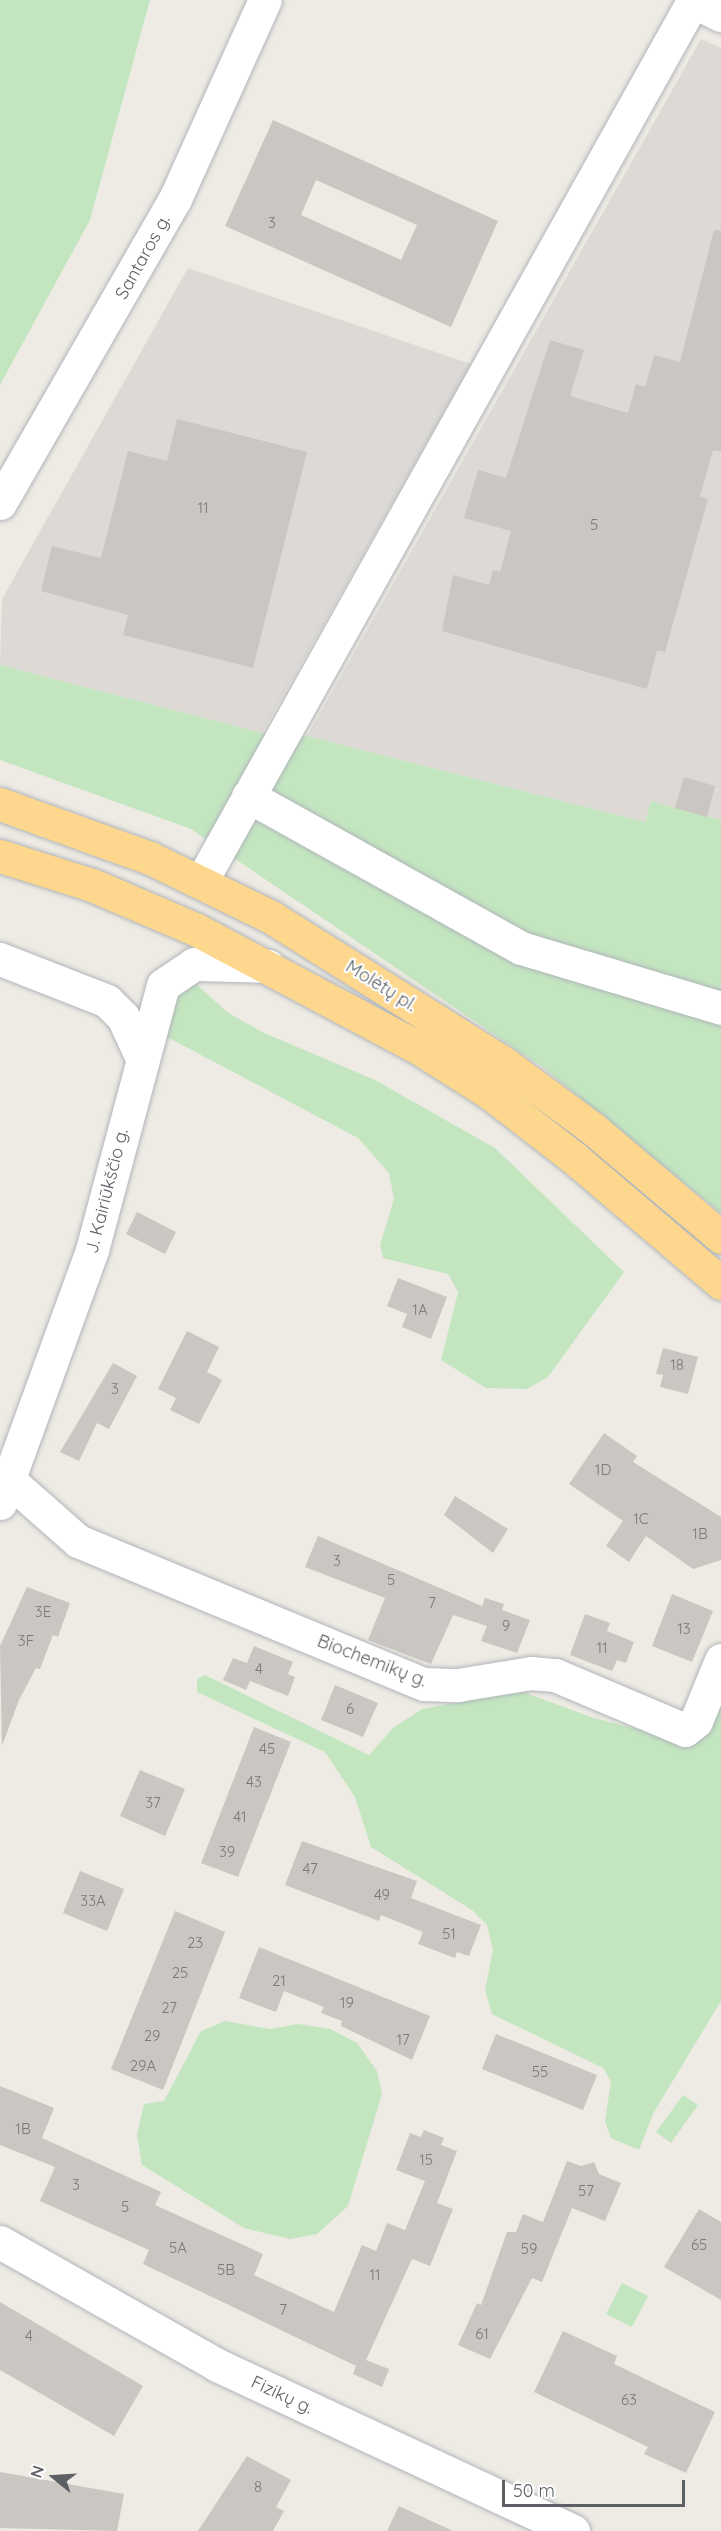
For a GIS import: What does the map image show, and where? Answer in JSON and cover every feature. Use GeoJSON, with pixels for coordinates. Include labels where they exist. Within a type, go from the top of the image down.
{"type":"FeatureCollection","features":[{"type":"Feature","properties":{"kind":"highway","name":"Molėtų pl."},"geometry":{"type":"LineString","coordinates":[[0,804],[202,880],[271,917],[505,1064],[591,1128],[721,1237]]}},
{"type":"Feature","properties":{"kind":"highway","name":"Molėtų pl."},"geometry":{"type":"LineString","coordinates":[[0,856],[92,885],[273,966],[490,1093],[721,1283]]}},
{"type":"Feature","properties":{"kind":"street","name":"Santaros g."},"geometry":{"type":"LineString","coordinates":[[0,503],[179,191],[265,0]]}},
{"type":"Feature","properties":{"kind":"street"},"geometry":{"type":"LineString","coordinates":[[202,880],[693,1],[721,15]]}},
{"type":"Feature","properties":{"kind":"street"},"geometry":{"type":"LineString","coordinates":[[248,796],[521,948],[721,1008]]}},
{"type":"Feature","properties":{"kind":"street"},"geometry":{"type":"LineString","coordinates":[[0,959],[107,1001],[123,1017],[141,1056]]}},
{"type":"Feature","properties":{"kind":"street","name":"J. Kairiūkščio g."},"geometry":{"type":"LineString","coordinates":[[5,1492],[92,1250],[155,1002],[177,973],[194,964],[273,966]]}},
{"type":"Feature","properties":{"kind":"street","name":"Biochemikų g."},"geometry":{"type":"LineString","coordinates":[[5,1492],[78,1541],[424,1684],[555,1675],[685,1730],[696,1721],[721,1660]]}},
{"type":"Feature","properties":{"kind":"street","name":"Fizikų g."},"geometry":{"type":"LineString","coordinates":[[0,2242],[217,2365],[573,2531]]}},
{"type":"Feature","properties":{"kind":"shaded area"},"geometry":{"type":"Polygon","coordinates":[[[701,39],[721,48],[721,820],[651,801],[645,822],[307,736],[701,39]]]}},
{"type":"Feature","properties":{"kind":"shaded area"},"geometry":{"type":"Polygon","coordinates":[[[188,268],[471,364],[262,733],[0,665],[2,599],[188,268]]]}},
{"type":"Feature","properties":{"kind":"green space"},"geometry":{"type":"Polygon","coordinates":[[[0,0],[150,0],[90,220],[0,385],[0,0]]]}},
{"type":"Feature","properties":{"kind":"green space"},"geometry":{"type":"Polygon","coordinates":[[[0,665],[262,733],[307,736],[645,822],[651,801],[721,820],[721,1213],[544,1068],[191,829],[0,760],[0,665]]]}},
{"type":"Feature","properties":{"kind":"green space"},"geometry":{"type":"Polygon","coordinates":[[[193,981],[227,1012],[262,1032],[375,1080],[495,1148],[624,1272],[548,1377],[527,1389],[486,1388],[441,1360],[458,1292],[448,1274],[383,1258],[380,1245],[394,1199],[389,1173],[358,1138],[165,1036],[170,1002],[184,984],[193,981]]]}},
{"type":"Feature","properties":{"kind":"green space"},"geometry":{"type":"Polygon","coordinates":[[[205,1675],[369,1755],[393,1728],[422,1709],[520,1691],[594,1718],[680,1740],[721,1686],[721,2001],[654,2112],[639,2150],[611,2138],[605,2121],[611,2081],[603,2068],[492,2014],[485,1990],[493,1950],[487,1925],[472,1910],[371,1847],[355,1797],[325,1752],[197,1692],[197,1679],[205,1675]]]}},
{"type":"Feature","properties":{"kind":"green space"},"geometry":{"type":"Polygon","coordinates":[[[225,2021],[270,2029],[298,2024],[330,2029],[357,2043],[377,2071],[382,2094],[348,2206],[317,2234],[290,2239],[244,2228],[142,2165],[137,2134],[144,2104],[164,2101],[201,2031],[225,2021]]]}},
{"type":"Feature","properties":{"kind":"green space"},"geometry":{"type":"Polygon","coordinates":[[[683,2095],[698,2105],[671,2143],[656,2132],[683,2095]]]}},
{"type":"Feature","properties":{"kind":"green space"},"geometry":{"type":"Polygon","coordinates":[[[622,2283],[648,2296],[632,2327],[606,2314],[622,2283]]]}},
{"type":"Feature","properties":{"kind":"building"},"geometry":{"type":"Polygon","coordinates":[[[273,120],[498,221],[451,327],[225,226],[273,120]],[[316,180],[301,215],[401,260],[417,225],[316,180]]]}},
{"type":"Feature","properties":{"kind":"building"},"geometry":{"type":"Polygon","coordinates":[[[714,230],[721,231],[721,452],[713,450],[700,496],[708,499],[665,652],[657,650],[647,689],[442,631],[453,575],[489,585],[493,570],[500,572],[511,531],[464,518],[478,470],[506,478],[550,340],[584,350],[570,396],[628,413],[636,384],[645,387],[654,355],[680,362],[714,230]]]}},
{"type":"Feature","properties":{"kind":"building"},"geometry":{"type":"Polygon","coordinates":[[[177,419],[307,452],[253,668],[123,635],[128,615],[41,591],[52,546],[101,558],[128,451],[167,461],[177,419]]]}},
{"type":"Feature","properties":{"kind":"building"},"geometry":{"type":"Polygon","coordinates":[[[684,777],[715,786],[707,817],[675,808],[684,777]]]}},
{"type":"Feature","properties":{"kind":"building"},"geometry":{"type":"Polygon","coordinates":[[[137,1212],[176,1232],[165,1254],[126,1234],[137,1212]]]}},
{"type":"Feature","properties":{"kind":"building"},"geometry":{"type":"Polygon","coordinates":[[[398,1278],[447,1297],[431,1339],[402,1327],[407,1314],[387,1306],[398,1278]]]}},
{"type":"Feature","properties":{"kind":"building"},"geometry":{"type":"Polygon","coordinates":[[[187,1331],[219,1347],[207,1372],[222,1380],[199,1424],[170,1410],[176,1398],[158,1389],[187,1331]]]}},
{"type":"Feature","properties":{"kind":"building"},"geometry":{"type":"Polygon","coordinates":[[[663,1348],[698,1357],[688,1394],[660,1387],[663,1375],[656,1374],[663,1348]]]}},
{"type":"Feature","properties":{"kind":"building"},"geometry":{"type":"Polygon","coordinates":[[[113,1363],[137,1376],[109,1429],[97,1423],[79,1461],[60,1452],[113,1363]]]}},
{"type":"Feature","properties":{"kind":"building"},"geometry":{"type":"Polygon","coordinates":[[[604,1433],[637,1456],[633,1462],[721,1517],[721,1560],[693,1569],[646,1536],[629,1562],[606,1546],[623,1521],[569,1484],[604,1433]]]}},
{"type":"Feature","properties":{"kind":"building"},"geometry":{"type":"Polygon","coordinates":[[[455,1496],[508,1529],[493,1553],[444,1515],[455,1496]]]}},
{"type":"Feature","properties":{"kind":"building"},"geometry":{"type":"Polygon","coordinates":[[[318,1536],[482,1606],[485,1598],[504,1604],[502,1610],[530,1620],[517,1653],[481,1641],[487,1626],[453,1615],[431,1664],[368,1640],[385,1598],[305,1567],[318,1536]]]}},
{"type":"Feature","properties":{"kind":"building"},"geometry":{"type":"Polygon","coordinates":[[[27,1587],[70,1603],[58,1637],[53,1635],[40,1669],[36,1668],[19,1700],[2,1746],[0,1646],[27,1587]]]}},
{"type":"Feature","properties":{"kind":"building"},"geometry":{"type":"Polygon","coordinates":[[[672,1594],[713,1611],[692,1662],[652,1646],[672,1594]]]}},
{"type":"Feature","properties":{"kind":"building"},"geometry":{"type":"Polygon","coordinates":[[[585,1614],[610,1623],[607,1631],[634,1642],[626,1663],[617,1660],[612,1671],[570,1655],[585,1614]]]}},
{"type":"Feature","properties":{"kind":"building"},"geometry":{"type":"Polygon","coordinates":[[[254,1646],[293,1662],[288,1674],[295,1677],[288,1696],[250,1681],[246,1690],[223,1680],[233,1658],[247,1663],[254,1646]]]}},
{"type":"Feature","properties":{"kind":"building"},"geometry":{"type":"Polygon","coordinates":[[[335,1685],[378,1703],[363,1737],[321,1720],[335,1685]]]}},
{"type":"Feature","properties":{"kind":"building"},"geometry":{"type":"Polygon","coordinates":[[[254,1727],[291,1742],[238,1877],[201,1863],[254,1727]]]}},
{"type":"Feature","properties":{"kind":"building"},"geometry":{"type":"Polygon","coordinates":[[[140,1770],[185,1789],[165,1836],[120,1816],[140,1770]]]}},
{"type":"Feature","properties":{"kind":"building"},"geometry":{"type":"Polygon","coordinates":[[[302,1841],[417,1881],[411,1898],[481,1925],[469,1956],[457,1952],[455,1958],[418,1944],[423,1932],[381,1915],[379,1921],[285,1885],[302,1841]]]}},
{"type":"Feature","properties":{"kind":"building"},"geometry":{"type":"Polygon","coordinates":[[[80,1871],[124,1889],[107,1931],[63,1913],[80,1871]]]}},
{"type":"Feature","properties":{"kind":"building"},"geometry":{"type":"Polygon","coordinates":[[[175,1911],[225,1932],[163,2090],[111,2069],[175,1911]]]}},
{"type":"Feature","properties":{"kind":"building"},"geometry":{"type":"Polygon","coordinates":[[[259,1947],[430,2016],[412,2060],[341,2026],[342,2021],[321,2013],[324,2007],[284,1991],[276,2012],[239,1998],[259,1947]]]}},
{"type":"Feature","properties":{"kind":"building"},"geometry":{"type":"Polygon","coordinates":[[[496,2034],[597,2075],[583,2110],[482,2069],[496,2034]]]}},
{"type":"Feature","properties":{"kind":"building"},"geometry":{"type":"Polygon","coordinates":[[[0,2086],[54,2108],[42,2138],[161,2192],[155,2205],[263,2254],[254,2275],[334,2312],[362,2245],[376,2251],[387,2223],[405,2230],[425,2181],[396,2170],[410,2133],[421,2137],[424,2130],[444,2138],[441,2145],[457,2151],[437,2203],[453,2209],[430,2266],[412,2259],[366,2360],[389,2369],[382,2387],[353,2374],[356,2366],[143,2264],[149,2250],[40,2201],[55,2167],[0,2145],[0,2086]]]}},
{"type":"Feature","properties":{"kind":"building"},"geometry":{"type":"Polygon","coordinates":[[[567,2161],[581,2166],[594,2162],[599,2174],[621,2183],[605,2221],[572,2208],[542,2282],[532,2278],[490,2359],[458,2345],[477,2303],[481,2305],[507,2232],[516,2232],[523,2214],[543,2222],[567,2161]]]}},
{"type":"Feature","properties":{"kind":"building"},"geometry":{"type":"Polygon","coordinates":[[[699,2209],[721,2222],[721,2300],[664,2267],[699,2209]]]}},
{"type":"Feature","properties":{"kind":"building"},"geometry":{"type":"Polygon","coordinates":[[[0,2302],[143,2386],[114,2436],[0,2370],[0,2302]]]}},
{"type":"Feature","properties":{"kind":"building"},"geometry":{"type":"Polygon","coordinates":[[[563,2331],[617,2356],[614,2364],[715,2412],[686,2473],[644,2454],[648,2447],[534,2392],[563,2331]]]}},
{"type":"Feature","properties":{"kind":"building"},"geometry":{"type":"Polygon","coordinates":[[[247,2456],[291,2480],[276,2507],[284,2511],[273,2531],[198,2531],[247,2456]]]}},
{"type":"Feature","properties":{"kind":"building"},"geometry":{"type":"Polygon","coordinates":[[[0,2472],[124,2494],[117,2531],[0,2528],[0,2472]]]}},
{"type":"Feature","properties":{"kind":"building"},"geometry":{"type":"Polygon","coordinates":[[[399,2506],[453,2531],[387,2531],[399,2506]]]}}]}
